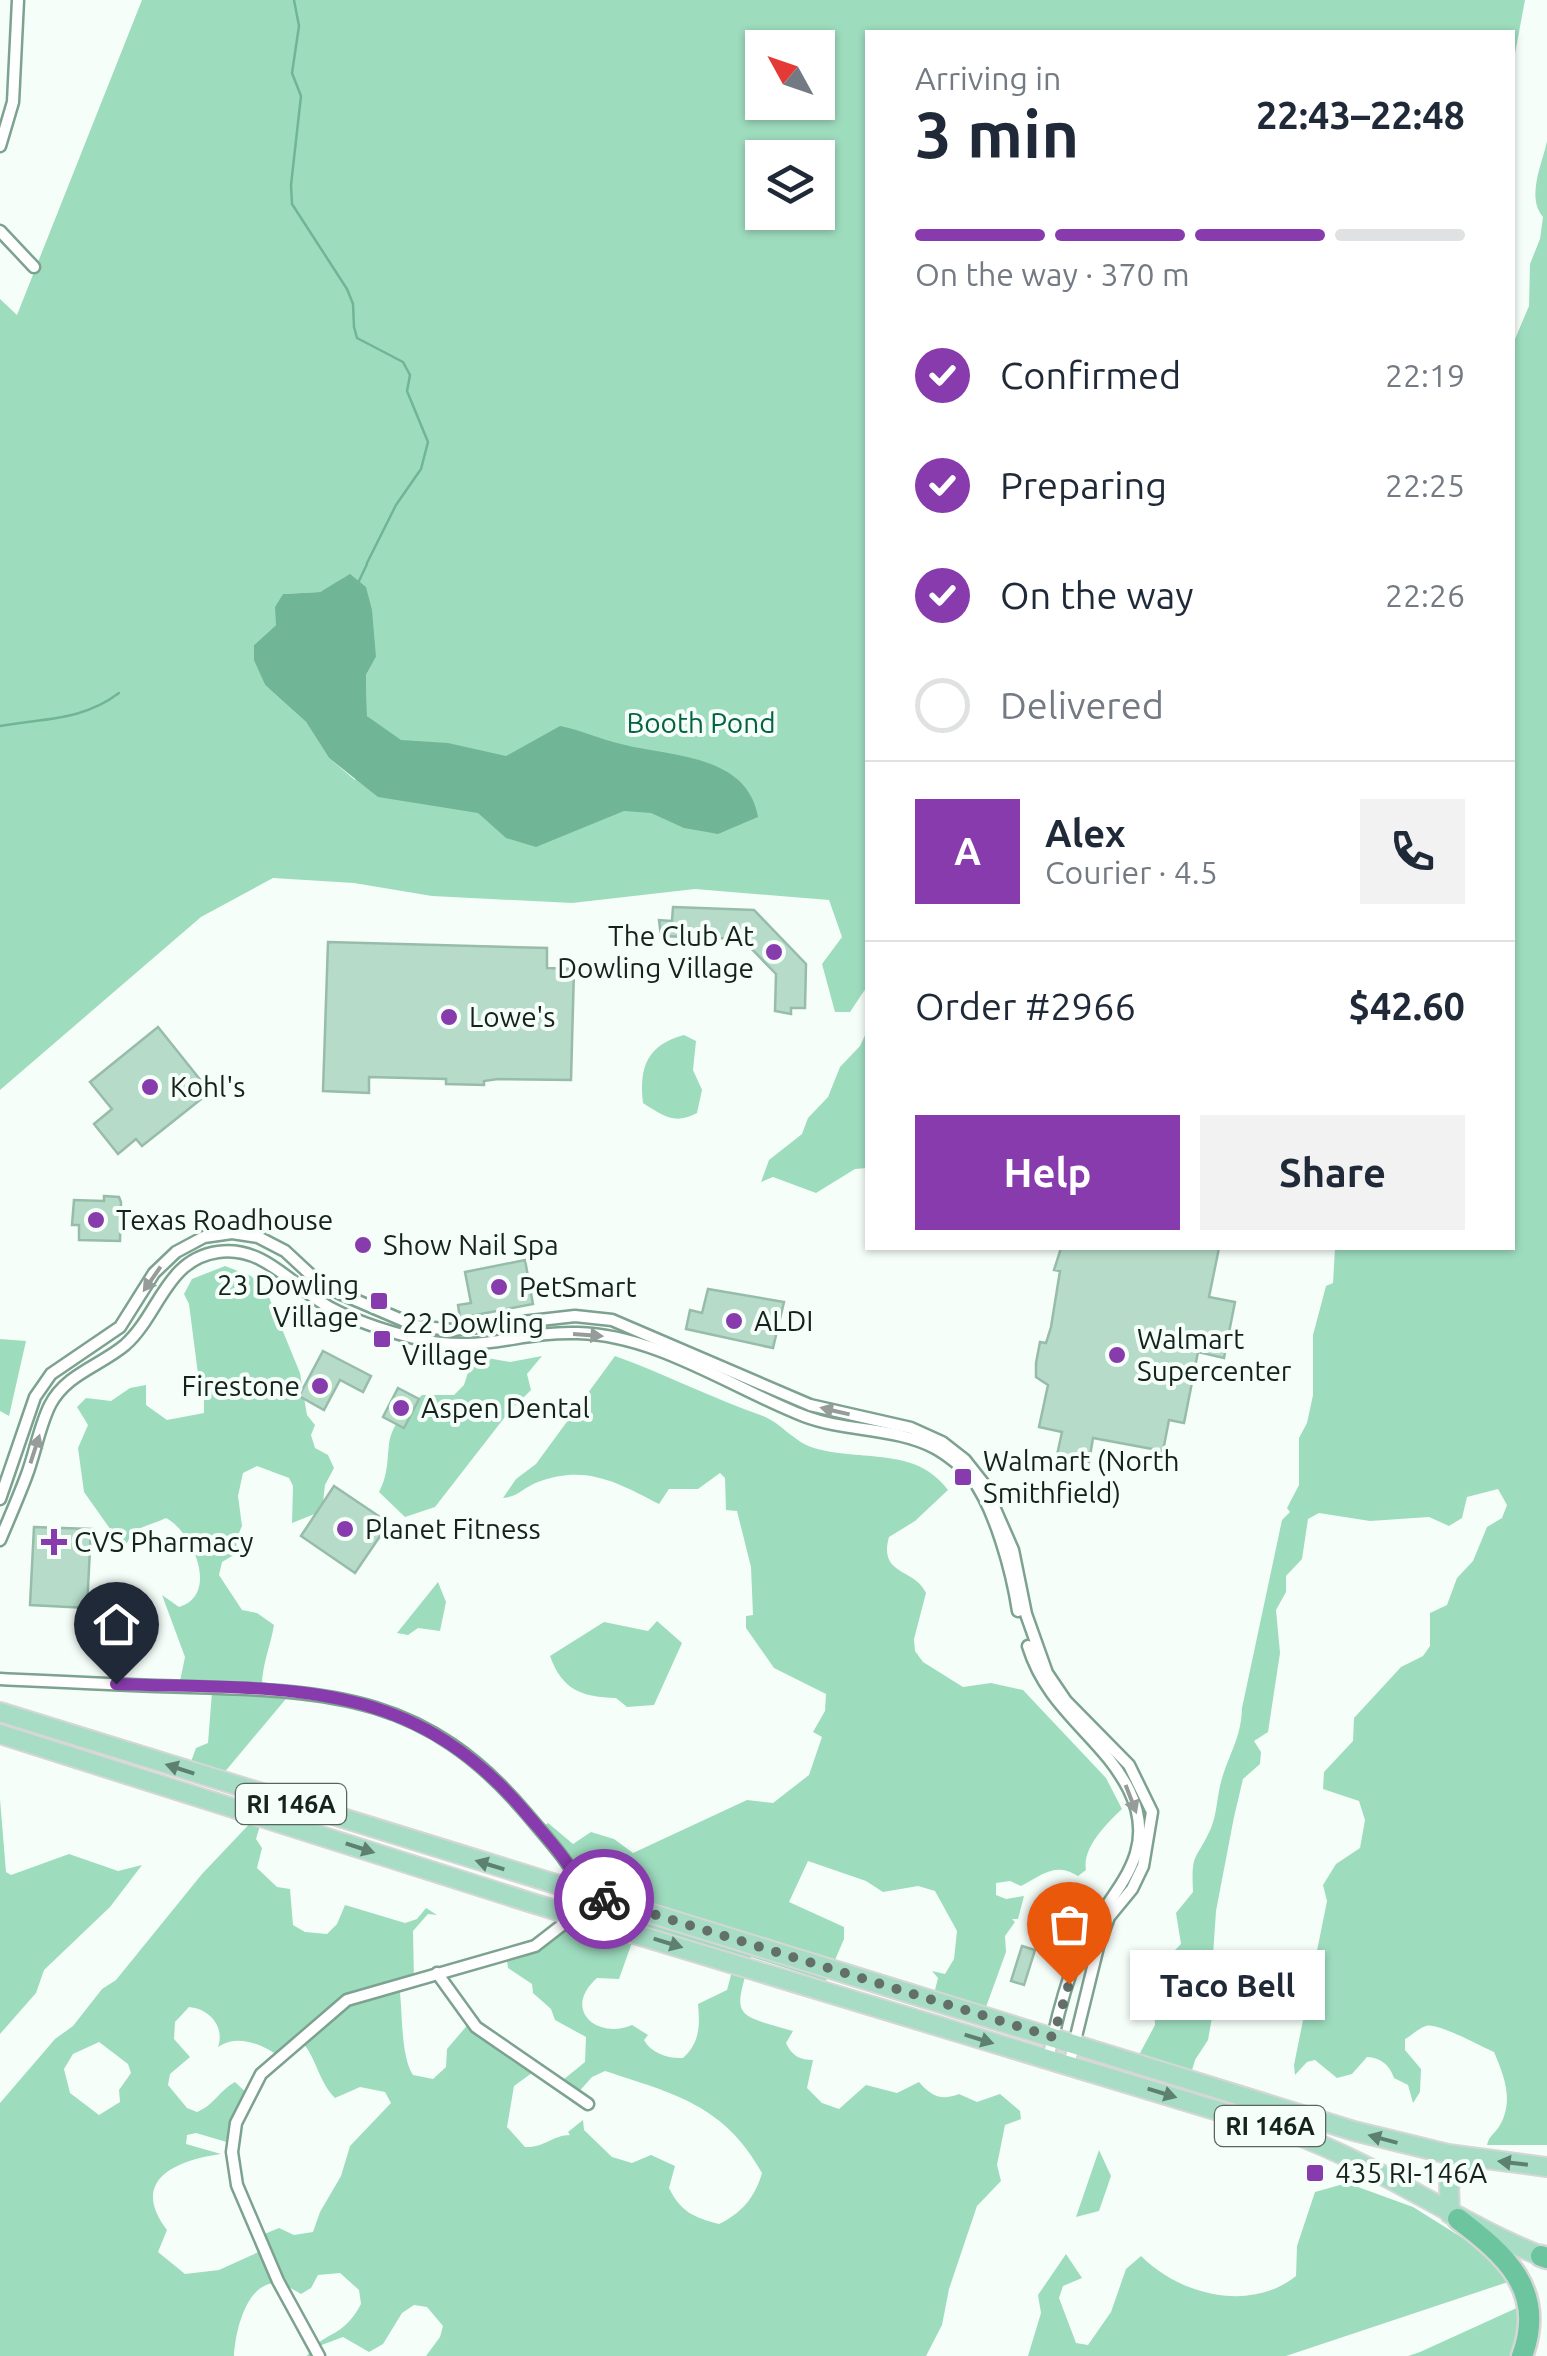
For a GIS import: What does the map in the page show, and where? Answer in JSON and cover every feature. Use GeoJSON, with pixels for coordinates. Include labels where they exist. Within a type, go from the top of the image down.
{"type":"FeatureCollection","features":[{"type":"Feature","properties":{"kind":"highway"},"geometry":{"type":"LineString","coordinates":[[1454,2217],[1514,2262],[1532,2285],[1538,2302],[1537,2323],[1522,2356]]}},
{"type":"Feature","properties":{"kind":"main road","name":"RI 146A"},"geometry":{"type":"LineString","coordinates":[[0,1712],[1354,2130],[1479,2159],[1547,2167]]}},
{"type":"Feature","properties":{"kind":"main road","name":"RI 146A"},"geometry":{"type":"LineString","coordinates":[[0,1734],[1310,2140],[1360,2163],[1454,2217],[1545,2256]]}},
{"type":"Feature","properties":{"kind":"main road"},"geometry":{"type":"LineString","coordinates":[[1454,2217],[1449,2184],[1461,2170],[1479,2159]]}},
{"type":"Feature","properties":{"kind":"street"},"geometry":{"type":"LineString","coordinates":[[0,146],[13,102],[18,0]]}},
{"type":"Feature","properties":{"kind":"street"},"geometry":{"type":"LineString","coordinates":[[0,231],[34,266]]}},
{"type":"Feature","properties":{"kind":"street"},"geometry":{"type":"LineString","coordinates":[[0,1499],[35,1397],[51,1374],[120,1327],[154,1273],[176,1252],[204,1237],[232,1233],[258,1237],[284,1251],[326,1285],[416,1326],[452,1330],[575,1316],[612,1320],[810,1405],[911,1428],[942,1442],[977,1472],[1013,1550],[1026,1614],[1047,1673],[1066,1701],[1129,1765],[1152,1812],[1144,1866],[1109,1918],[1098,1947],[1069,2065]]}},
{"type":"Feature","properties":{"kind":"street"},"geometry":{"type":"LineString","coordinates":[[0,1540],[50,1406],[64,1385],[128,1342],[182,1268],[217,1252],[242,1252],[274,1265],[302,1291],[334,1310],[411,1338],[450,1346],[578,1333],[612,1337],[676,1360],[807,1417],[908,1437],[938,1450],[970,1476],[1006,1551],[1033,1661],[1060,1708],[1120,1774],[1137,1810],[1134,1864],[1084,1943],[1048,2060]]}},
{"type":"Feature","properties":{"kind":"street"},"geometry":{"type":"LineString","coordinates":[[0,1679],[295,1691],[354,1700],[389,1711],[429,1730],[472,1758],[540,1829],[575,1873],[584,1893],[575,1915],[535,1946],[347,2000],[262,2074],[236,2123],[232,2152],[237,2185],[278,2282],[319,2356]]}},
{"type":"Feature","properties":{"kind":"street"},"geometry":{"type":"LineString","coordinates":[[1084,1943],[1098,1947]]}},
{"type":"Feature","properties":{"kind":"street"},"geometry":{"type":"LineString","coordinates":[[437,1973],[476,2027],[588,2104]]}},
{"type":"Feature","properties":{"kind":"green space"},"geometry":{"type":"Polygon","coordinates":[[[142,0],[1525,0],[1515,53],[1515,30],[865,30],[865,990],[850,1012],[835,1012],[822,964],[842,937],[829,900],[695,889],[572,903],[432,896],[354,883],[273,878],[201,917],[0,1090],[0,299],[17,315],[142,0]],[[341,581],[320,592],[283,594],[276,625],[254,645],[255,660],[265,685],[306,722],[329,758],[355,780],[394,737],[367,716],[366,675],[376,657],[341,581]]]}},
{"type":"Feature","properties":{"kind":"green space"},"geometry":{"type":"Polygon","coordinates":[[[1547,141],[1547,2145],[1487,2145],[1506,2106],[1501,2070],[1494,2052],[1449,2031],[1426,2026],[1405,2039],[1405,2050],[1421,2069],[1420,2092],[1413,2103],[1408,2085],[1394,2078],[1387,2065],[1376,2059],[1367,2057],[1352,2074],[1337,2078],[1315,2060],[1307,2062],[1295,2075],[1294,2065],[1327,1901],[1323,1885],[1336,1864],[1360,1848],[1365,1820],[1359,1801],[1323,1789],[1324,1772],[1353,1741],[1354,1718],[1401,1667],[1423,1656],[1430,1646],[1430,1613],[1447,1605],[1457,1578],[1473,1561],[1487,1527],[1502,1518],[1507,1505],[1498,1489],[1467,1497],[1462,1518],[1449,1526],[1429,1517],[1370,1521],[1319,1513],[1308,1519],[1302,1559],[1286,1576],[1286,1592],[1276,1610],[1280,1653],[1268,1732],[1254,1741],[1261,1752],[1260,1764],[1243,1779],[1234,1817],[1216,1911],[1212,1970],[1218,1983],[1208,2040],[1195,2060],[1183,2101],[1124,2083],[1155,2025],[1152,1961],[1157,1953],[1175,1950],[1181,1944],[1176,1913],[1193,1892],[1194,1862],[1213,1823],[1221,1782],[1239,1729],[1282,1520],[1290,1512],[1287,1508],[1299,1485],[1299,1438],[1313,1395],[1313,1335],[1326,1286],[1333,1283],[1335,1250],[1515,1250],[1515,339],[1529,306],[1530,264],[1540,239],[1543,217],[1535,190],[1547,141]]]}},
{"type":"Feature","properties":{"kind":"green space"},"geometry":{"type":"Polygon","coordinates":[[[684,1035],[696,1041],[693,1070],[702,1090],[697,1113],[676,1119],[643,1103],[644,1068],[661,1045],[684,1035]]]}},
{"type":"Feature","properties":{"kind":"green space"},"geometry":{"type":"Polygon","coordinates":[[[865,1035],[865,1168],[855,1169],[816,1193],[773,1177],[761,1182],[769,1160],[802,1134],[808,1118],[828,1097],[840,1067],[865,1035]]]}},
{"type":"Feature","properties":{"kind":"green space"},"geometry":{"type":"Polygon","coordinates":[[[225,1266],[251,1276],[266,1290],[300,1373],[307,1415],[315,1425],[311,1435],[315,1448],[328,1455],[334,1468],[325,1485],[322,1511],[292,1523],[293,1486],[289,1478],[257,1466],[243,1473],[238,1496],[242,1526],[236,1540],[237,1553],[222,1562],[219,1575],[242,1610],[257,1613],[274,1625],[262,1691],[290,1694],[218,1780],[188,1770],[196,1748],[208,1743],[212,1692],[179,1686],[185,1657],[162,1595],[179,1607],[198,1590],[200,1577],[193,1549],[166,1518],[140,1528],[125,1550],[84,1492],[78,1448],[88,1425],[77,1407],[86,1398],[111,1401],[130,1388],[146,1385],[146,1405],[167,1420],[204,1413],[204,1382],[198,1374],[189,1304],[184,1294],[192,1279],[225,1266]]]}},
{"type":"Feature","properties":{"kind":"green space"},"geometry":{"type":"Polygon","coordinates":[[[0,1339],[26,1341],[9,1416],[0,1411],[0,1339]]]}},
{"type":"Feature","properties":{"kind":"green space"},"geometry":{"type":"Polygon","coordinates":[[[542,1356],[527,1374],[531,1390],[508,1413],[435,1507],[405,1517],[379,1492],[393,1429],[422,1395],[454,1395],[464,1385],[471,1363],[487,1358],[510,1362],[542,1356]]]}},
{"type":"Feature","properties":{"kind":"green space"},"geometry":{"type":"Polygon","coordinates":[[[615,1356],[763,1416],[814,1448],[904,1461],[920,1467],[948,1490],[915,1521],[889,1537],[887,1550],[893,1565],[926,1593],[914,1639],[915,1651],[923,1662],[963,1687],[991,1683],[1023,1690],[1106,1778],[1122,1809],[1096,1837],[1088,1853],[1086,1870],[1078,1876],[1056,1870],[1021,1886],[1010,1881],[996,1883],[996,1895],[1006,1899],[1024,1896],[1018,1919],[1012,1919],[1015,1922],[1005,1936],[1006,1952],[982,2018],[932,2002],[938,1978],[932,1971],[945,1974],[954,1959],[957,1931],[935,1891],[918,1886],[883,1892],[866,1881],[808,1861],[789,1902],[844,1927],[844,1939],[826,1981],[751,1957],[741,1991],[742,2010],[758,2021],[793,2031],[786,2043],[797,2056],[813,2060],[807,2088],[822,2103],[839,2109],[866,2085],[897,2093],[919,2082],[942,2097],[959,2094],[977,2102],[1000,2094],[1020,2111],[1021,2119],[1005,2125],[997,2165],[1001,2181],[977,2206],[949,2289],[942,2325],[926,2356],[426,2356],[443,2326],[427,2307],[414,2305],[402,2313],[383,2344],[369,2352],[343,2337],[319,2346],[320,2356],[307,2356],[320,2342],[347,2324],[361,2304],[359,2290],[340,2273],[318,2275],[311,2288],[301,2294],[278,2283],[258,2290],[244,2310],[234,2356],[0,2356],[0,2103],[55,2039],[73,2026],[102,1989],[116,1980],[202,1874],[258,1815],[262,1819],[256,1839],[262,1848],[257,1868],[277,1887],[290,1889],[293,1925],[305,1932],[327,1934],[337,1924],[345,1905],[405,1923],[417,1919],[426,1908],[437,1915],[428,1914],[413,1931],[414,1980],[399,1984],[404,2044],[413,2075],[433,2079],[446,2067],[447,2049],[470,2022],[536,2070],[514,2086],[507,2127],[525,2147],[570,2135],[568,2132],[583,2120],[584,2130],[612,2157],[632,2163],[651,2155],[675,2166],[669,2188],[678,2203],[695,2216],[719,2224],[741,2209],[756,2190],[762,2173],[747,2150],[696,2105],[605,2071],[592,2077],[576,2095],[558,2084],[585,2062],[586,2037],[555,2020],[551,2009],[533,1993],[532,1984],[508,1968],[507,1960],[548,1942],[574,1919],[560,1908],[563,1899],[549,1885],[593,1890],[558,1857],[540,1829],[548,1823],[573,1844],[591,1832],[614,1839],[633,1853],[747,1800],[773,1803],[809,1775],[822,1737],[813,1732],[825,1711],[826,1694],[774,1668],[746,1628],[746,1616],[753,1615],[751,1567],[737,1511],[726,1510],[725,1478],[720,1473],[698,1489],[669,1489],[659,1504],[615,1483],[586,1475],[555,1477],[503,1498],[516,1479],[536,1464],[615,1356]],[[635,1934],[619,1979],[597,1978],[582,2001],[583,2011],[596,2025],[619,2029],[632,2025],[648,2035],[644,2040],[655,2052],[683,2058],[698,2033],[698,2004],[727,1990],[734,1964],[635,1934]],[[189,2007],[175,2022],[174,2039],[190,2057],[170,2074],[168,2085],[187,2108],[197,2112],[203,2109],[235,2082],[250,2096],[230,2143],[196,2133],[187,2135],[186,2144],[221,2154],[175,2167],[156,2185],[156,2212],[167,2230],[158,2252],[185,2274],[219,2270],[263,2250],[262,2235],[279,2228],[294,2235],[313,2232],[341,2176],[350,2146],[391,2103],[385,2092],[360,2087],[335,2098],[303,2043],[281,2058],[259,2045],[242,2041],[218,2047],[219,2033],[214,2020],[197,2008],[189,2007]],[[99,2042],[73,2054],[64,2069],[70,2093],[99,2115],[120,2102],[119,2090],[131,2073],[128,2064],[99,2042]]]}},
{"type":"Feature","properties":{"kind":"green space"},"geometry":{"type":"Polygon","coordinates":[[[438,1582],[446,1602],[440,1631],[418,1628],[408,1635],[397,1633],[438,1582]]]}},
{"type":"Feature","properties":{"kind":"green space"},"geometry":{"type":"Polygon","coordinates":[[[657,1621],[682,1643],[654,1705],[627,1707],[616,1698],[583,1693],[567,1684],[550,1656],[604,1622],[648,1631],[657,1621]]]}},
{"type":"Feature","properties":{"kind":"green space"},"geometry":{"type":"Polygon","coordinates":[[[0,1799],[6,1872],[11,1875],[69,1854],[118,1871],[142,1865],[110,1907],[44,1970],[36,1993],[0,2034],[0,1799]]]}},
{"type":"Feature","properties":{"kind":"green space"},"geometry":{"type":"Polygon","coordinates":[[[1099,2150],[1111,2176],[1099,2211],[1076,2217],[1099,2150]]]}},
{"type":"Feature","properties":{"kind":"green space"},"geometry":{"type":"Polygon","coordinates":[[[1347,2183],[1413,2207],[1509,2267],[1520,2278],[1286,2356],[1028,2356],[1041,2313],[1038,2295],[1066,2254],[1082,2278],[1063,2286],[1059,2298],[1076,2343],[1088,2345],[1111,2312],[1126,2269],[1141,2256],[1175,2281],[1216,2294],[1258,2294],[1296,2276],[1297,2246],[1315,2192],[1347,2183]]]}},
{"type":"Feature","properties":{"kind":"green space"},"geometry":{"type":"Polygon","coordinates":[[[1530,2302],[1511,2356],[1408,2356],[1420,2352],[1530,2302]]]}},
{"type":"Feature","properties":{"kind":"shaded area","name":"Booth Pond"},"geometry":{"type":"Polygon","coordinates":[[[350,574],[366,587],[372,610],[376,657],[366,675],[367,716],[401,740],[448,743],[506,756],[560,726],[722,769],[739,780],[751,796],[758,817],[718,834],[684,828],[651,813],[624,811],[536,847],[506,838],[478,813],[378,797],[329,758],[306,722],[265,685],[254,660],[254,645],[276,625],[275,607],[283,594],[320,592],[350,574]]]}},
{"type":"Feature","properties":{"kind":"building","name":"The Club At Dowling Village"},"geometry":{"type":"Polygon","coordinates":[[[673,907],[754,910],[806,964],[805,1008],[791,1008],[791,1014],[775,1011],[776,974],[742,939],[661,936],[659,920],[672,921],[673,907]]]}},
{"type":"Feature","properties":{"kind":"building","name":"Lowe's"},"geometry":{"type":"Polygon","coordinates":[[[328,942],[547,948],[547,968],[574,969],[571,1080],[498,1079],[484,1081],[484,1085],[446,1084],[446,1079],[369,1077],[369,1093],[323,1091],[328,942]]]}},
{"type":"Feature","properties":{"kind":"building","name":"Kohl's"},"geometry":{"type":"Polygon","coordinates":[[[158,1027],[210,1092],[142,1146],[136,1139],[118,1154],[94,1124],[112,1109],[90,1082],[158,1027]]]}},
{"type":"Feature","properties":{"kind":"building","name":"Texas Roadhouse"},"geometry":{"type":"Polygon","coordinates":[[[104,1196],[119,1197],[121,1202],[120,1241],[79,1240],[79,1225],[72,1225],[74,1200],[104,1201],[104,1196]]]}},
{"type":"Feature","properties":{"kind":"building","name":"Walmart Supercenter"},"geometry":{"type":"Polygon","coordinates":[[[1060,1250],[1219,1250],[1209,1297],[1235,1302],[1224,1358],[1198,1352],[1184,1423],[1169,1420],[1163,1451],[1093,1438],[1089,1462],[1057,1455],[1062,1432],[1039,1427],[1048,1385],[1036,1377],[1036,1363],[1040,1342],[1046,1343],[1051,1327],[1060,1271],[1054,1270],[1060,1250]]]}},
{"type":"Feature","properties":{"kind":"building","name":"PetSmart"},"geometry":{"type":"Polygon","coordinates":[[[525,1260],[533,1304],[460,1318],[458,1305],[471,1303],[465,1272],[525,1260]]]}},
{"type":"Feature","properties":{"kind":"building","name":"ALDI"},"geometry":{"type":"Polygon","coordinates":[[[708,1289],[784,1302],[773,1348],[686,1329],[690,1310],[702,1313],[708,1289]]]}},
{"type":"Feature","properties":{"kind":"building","name":"Firestone"},"geometry":{"type":"Polygon","coordinates":[[[323,1351],[371,1376],[363,1392],[340,1380],[324,1410],[299,1396],[323,1351]]]}},
{"type":"Feature","properties":{"kind":"building","name":"Aspen Dental"},"geometry":{"type":"Polygon","coordinates":[[[398,1388],[419,1399],[404,1428],[383,1417],[398,1388]]]}},
{"type":"Feature","properties":{"kind":"building","name":"Planet Fitness"},"geometry":{"type":"Polygon","coordinates":[[[334,1486],[389,1523],[355,1573],[301,1536],[334,1486]]]}},
{"type":"Feature","properties":{"kind":"building","name":"CVS Pharmacy"},"geometry":{"type":"Polygon","coordinates":[[[34,1527],[91,1529],[87,1608],[30,1605],[34,1527]]]}},
{"type":"Feature","properties":{"kind":"building"},"geometry":{"type":"Polygon","coordinates":[[[1022,1946],[1035,1950],[1024,1985],[1011,1981],[1022,1946]]]}},
{"type":"Feature","properties":{"kind":"waterway"},"geometry":{"type":"LineString","coordinates":[[294,0],[299,26],[292,73],[301,96],[292,204],[347,289],[353,304],[354,327]]}},
{"type":"Feature","properties":{"kind":"waterway"},"geometry":{"type":"LineString","coordinates":[[354,327],[357,338],[403,362],[410,375],[407,391],[428,442],[421,469],[396,505],[367,563]]}},
{"type":"Feature","properties":{"kind":"waterway"},"geometry":{"type":"LineString","coordinates":[[359,581],[367,564]]}},
{"type":"Feature","properties":{"kind":"waterway"},"geometry":{"type":"LineString","coordinates":[[0,726],[77,714],[119,693]]}},
{"type":"Feature","properties":{"kind":"way so far"},"geometry":{"type":"LineString","coordinates":[[604,1899],[779,1956],[1053,2037],[1069,1984]]}},
{"type":"Feature","properties":{"kind":"place","name":"The Club At Dowling Village"},"geometry":{"type":"Point","coordinates":[774,952]}},
{"type":"Feature","properties":{"kind":"place","name":"Lowe's"},"geometry":{"type":"Point","coordinates":[449,1017]}},
{"type":"Feature","properties":{"kind":"place","name":"Kohl's"},"geometry":{"type":"Point","coordinates":[150,1087]}},
{"type":"Feature","properties":{"kind":"place","name":"Texas Roadhouse"},"geometry":{"type":"Point","coordinates":[96,1220]}},
{"type":"Feature","properties":{"kind":"place","name":"Show Nail Spa"},"geometry":{"type":"Point","coordinates":[363,1245]}},
{"type":"Feature","properties":{"kind":"place","name":"PetSmart"},"geometry":{"type":"Point","coordinates":[499,1287]}},
{"type":"Feature","properties":{"kind":"place","name":"23 Dowling Village"},"geometry":{"type":"Point","coordinates":[379,1301]}},
{"type":"Feature","properties":{"kind":"place","name":"ALDI"},"geometry":{"type":"Point","coordinates":[734,1321]}},
{"type":"Feature","properties":{"kind":"place","name":"22 Dowling Village"},"geometry":{"type":"Point","coordinates":[382,1339]}},
{"type":"Feature","properties":{"kind":"place","name":"Walmart Supercenter"},"geometry":{"type":"Point","coordinates":[1117,1355]}},
{"type":"Feature","properties":{"kind":"place","name":"Firestone"},"geometry":{"type":"Point","coordinates":[320,1386]}},
{"type":"Feature","properties":{"kind":"place","name":"Aspen Dental"},"geometry":{"type":"Point","coordinates":[401,1408]}},
{"type":"Feature","properties":{"kind":"place","name":"Walmart (North Smithfield)"},"geometry":{"type":"Point","coordinates":[963,1477]}},
{"type":"Feature","properties":{"kind":"place","name":"Planet Fitness"},"geometry":{"type":"Point","coordinates":[345,1529]}},
{"type":"Feature","properties":{"kind":"place","name":"CVS Pharmacy"},"geometry":{"type":"Point","coordinates":[54,1542]}},
{"type":"Feature","properties":{"kind":"place","name":"Taco Bell"},"geometry":{"type":"Point","coordinates":[1069,1984]}},
{"type":"Feature","properties":{"kind":"place","name":"435 RI-146A"},"geometry":{"type":"Point","coordinates":[1315,2173]}},
{"type":"Feature","properties":{"kind":"route"},"geometry":{"type":"LineString","coordinates":[[116,1684],[326,1694],[389,1711],[429,1730],[472,1758],[540,1829],[575,1873],[584,1893],[604,1899]]}}]}
